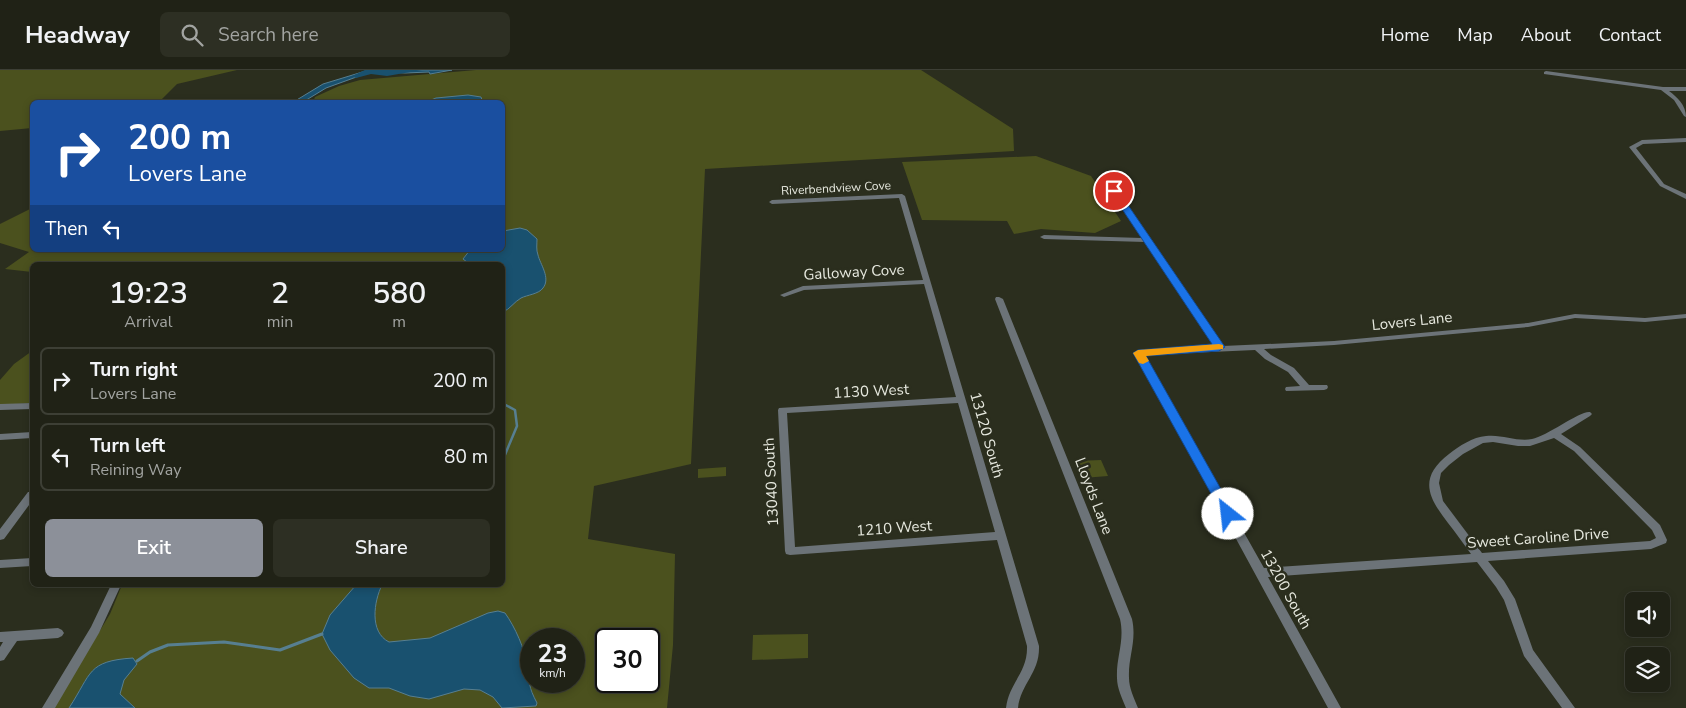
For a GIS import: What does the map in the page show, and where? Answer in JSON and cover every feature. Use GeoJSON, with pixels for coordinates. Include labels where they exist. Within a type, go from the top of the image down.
{"type":"FeatureCollection","features":[{"type":"Feature","properties":{"kind":"street"},"geometry":{"type":"LineString","coordinates":[[1546,73],[1663,89],[1686,89]]}},
{"type":"Feature","properties":{"kind":"street"},"geometry":{"type":"LineString","coordinates":[[1663,89],[1676,99],[1686,115]]}},
{"type":"Feature","properties":{"kind":"street"},"geometry":{"type":"LineString","coordinates":[[1686,140],[1642,142],[1632,147],[1662,185],[1686,197]]}},
{"type":"Feature","properties":{"kind":"street"},"geometry":{"type":"LineString","coordinates":[[1114,191],[1219,347]]}},
{"type":"Feature","properties":{"kind":"street","name":"Riverbendview Cove"},"geometry":{"type":"LineString","coordinates":[[772,202],[902,196]]}},
{"type":"Feature","properties":{"kind":"street","name":"13120 South"},"geometry":{"type":"LineString","coordinates":[[902,196],[1000,536],[1034,646],[1033,665],[1016,687],[1012,708]]}},
{"type":"Feature","properties":{"kind":"street"},"geometry":{"type":"LineString","coordinates":[[1044,236],[1146,240]]}},
{"type":"Feature","properties":{"kind":"street","name":"Galloway Cove"},"geometry":{"type":"LineString","coordinates":[[784,295],[803,288],[927,282]]}},
{"type":"Feature","properties":{"kind":"street","name":"Lloyds Lane"},"geometry":{"type":"LineString","coordinates":[[998,299],[1028,376],[1052,428],[1126,619],[1130,632],[1129,645],[1122,673],[1132,708]]}},
{"type":"Feature","properties":{"kind":"street","name":"Lovers Lane"},"geometry":{"type":"LineString","coordinates":[[1138,353],[1219,347],[1334,343],[1528,325],[1575,316],[1645,320],[1686,316]]}},
{"type":"Feature","properties":{"kind":"street"},"geometry":{"type":"LineString","coordinates":[[1256,346],[1268,357],[1291,370],[1307,388]]}},
{"type":"Feature","properties":{"kind":"street","name":"13200 South"},"geometry":{"type":"LineString","coordinates":[[1138,353],[1335,708]]}},
{"type":"Feature","properties":{"kind":"street"},"geometry":{"type":"LineString","coordinates":[[1288,390],[1324,387]]}},
{"type":"Feature","properties":{"kind":"street","name":"1130 West"},"geometry":{"type":"LineString","coordinates":[[782,410],[962,400]]}},
{"type":"Feature","properties":{"kind":"street"},"geometry":{"type":"LineString","coordinates":[[0,407],[30,406]]}},
{"type":"Feature","properties":{"kind":"street","name":"13040 South"},"geometry":{"type":"LineString","coordinates":[[782,410],[790,551]]}},
{"type":"Feature","properties":{"kind":"street"},"geometry":{"type":"LineString","coordinates":[[1569,708],[1528,652],[1509,599],[1438,502],[1434,491],[1437,471],[1478,440],[1489,438],[1527,442],[1542,439],[1587,414]]}},
{"type":"Feature","properties":{"kind":"street","name":"Sweet Caroline Drive"},"geometry":{"type":"LineString","coordinates":[[1260,573],[1651,545],[1662,540],[1656,528],[1577,449],[1553,433]]}},
{"type":"Feature","properties":{"kind":"street"},"geometry":{"type":"LineString","coordinates":[[0,437],[30,435]]}},
{"type":"Feature","properties":{"kind":"street"},"geometry":{"type":"LineString","coordinates":[[0,536],[30,498]]}},
{"type":"Feature","properties":{"kind":"street","name":"1210 West"},"geometry":{"type":"LineString","coordinates":[[790,551],[1000,536]]}},
{"type":"Feature","properties":{"kind":"street"},"geometry":{"type":"LineString","coordinates":[[0,564],[30,562]]}},
{"type":"Feature","properties":{"kind":"street"},"geometry":{"type":"LineString","coordinates":[[48,708],[95,630],[115,587]]}},
{"type":"Feature","properties":{"kind":"street"},"geometry":{"type":"LineString","coordinates":[[0,637],[58,633]]}},
{"type":"Feature","properties":{"kind":"street"},"geometry":{"type":"LineString","coordinates":[[0,656],[14,636]]}},
{"type":"Feature","properties":{"kind":"green space"},"geometry":{"type":"Polygon","coordinates":[[[0,70],[237,70],[177,84],[161,100],[30,100],[30,128],[0,131],[0,70]]]}},
{"type":"Feature","properties":{"kind":"green space"},"geometry":{"type":"Polygon","coordinates":[[[476,70],[921,70],[1013,129],[1014,151],[705,169],[691,464],[594,486],[588,539],[675,554],[673,645],[667,708],[53,708],[110,614],[121,587],[505,587],[505,262],[30,262],[30,272],[5,269],[29,252],[0,243],[0,224],[30,209],[30,252],[505,252],[505,100],[314,100],[315,97],[339,86],[360,80],[476,70]]]}},
{"type":"Feature","properties":{"kind":"green space"},"geometry":{"type":"Polygon","coordinates":[[[1036,156],[1091,176],[1121,221],[1095,233],[1041,229],[1014,234],[1007,221],[922,220],[902,162],[1036,156]]]}},
{"type":"Feature","properties":{"kind":"green space"},"geometry":{"type":"Polygon","coordinates":[[[30,352],[30,403],[0,405],[0,380],[14,364],[30,352]]]}},
{"type":"Feature","properties":{"kind":"green space"},"geometry":{"type":"Polygon","coordinates":[[[1101,460],[1108,476],[1083,478],[1076,461],[1101,460]]]}},
{"type":"Feature","properties":{"kind":"green space"},"geometry":{"type":"Polygon","coordinates":[[[726,467],[726,476],[698,478],[698,469],[726,467]]]}},
{"type":"Feature","properties":{"kind":"green space"},"geometry":{"type":"Polygon","coordinates":[[[808,634],[808,658],[752,660],[753,635],[808,634]]]}},
{"type":"Feature","properties":{"kind":"water"},"geometry":{"type":"Polygon","coordinates":[[[369,70],[452,70],[430,74],[429,72],[373,71],[326,88],[306,100],[297,100],[323,84],[369,70]]]}},
{"type":"Feature","properties":{"kind":"water"},"geometry":{"type":"Polygon","coordinates":[[[468,95],[481,97],[482,100],[431,100],[468,95]]]}},
{"type":"Feature","properties":{"kind":"water"},"geometry":{"type":"Polygon","coordinates":[[[520,228],[527,230],[537,239],[537,251],[546,280],[539,292],[521,298],[505,311],[505,262],[467,262],[463,259],[468,252],[505,252],[505,231],[520,228]]]}},
{"type":"Feature","properties":{"kind":"water"},"geometry":{"type":"Polygon","coordinates":[[[354,587],[381,587],[375,607],[376,624],[378,631],[389,642],[430,638],[488,613],[498,611],[505,613],[520,640],[520,693],[533,693],[537,703],[536,706],[502,708],[493,697],[480,690],[464,689],[429,699],[410,696],[389,688],[369,688],[354,678],[330,650],[322,634],[330,615],[354,587]]]}},
{"type":"Feature","properties":{"kind":"water"},"geometry":{"type":"Polygon","coordinates":[[[133,658],[137,664],[124,680],[120,694],[135,708],[69,708],[92,671],[107,662],[133,658]]]}},
{"type":"Feature","properties":{"kind":"waterway"},"geometry":{"type":"LineString","coordinates":[[356,76],[370,71],[387,74],[418,70]]}},
{"type":"Feature","properties":{"kind":"waterway"},"geometry":{"type":"LineString","coordinates":[[459,70],[465,70]]}},
{"type":"Feature","properties":{"kind":"waterway"},"geometry":{"type":"LineString","coordinates":[[505,405],[515,410],[517,426],[505,455]]}},
{"type":"Feature","properties":{"kind":"waterway"},"geometry":{"type":"LineString","coordinates":[[137,661],[150,652],[168,645],[224,642],[280,650],[322,634]]}},
{"type":"Feature","properties":{"kind":"slow traffic"},"geometry":{"type":"LineString","coordinates":[[1143,361],[1138,353],[1219,347]]}},
{"type":"Feature","properties":{"kind":"route"},"geometry":{"type":"LineString","coordinates":[[1114,191],[1219,347],[1138,353],[1228,514]]}}]}
